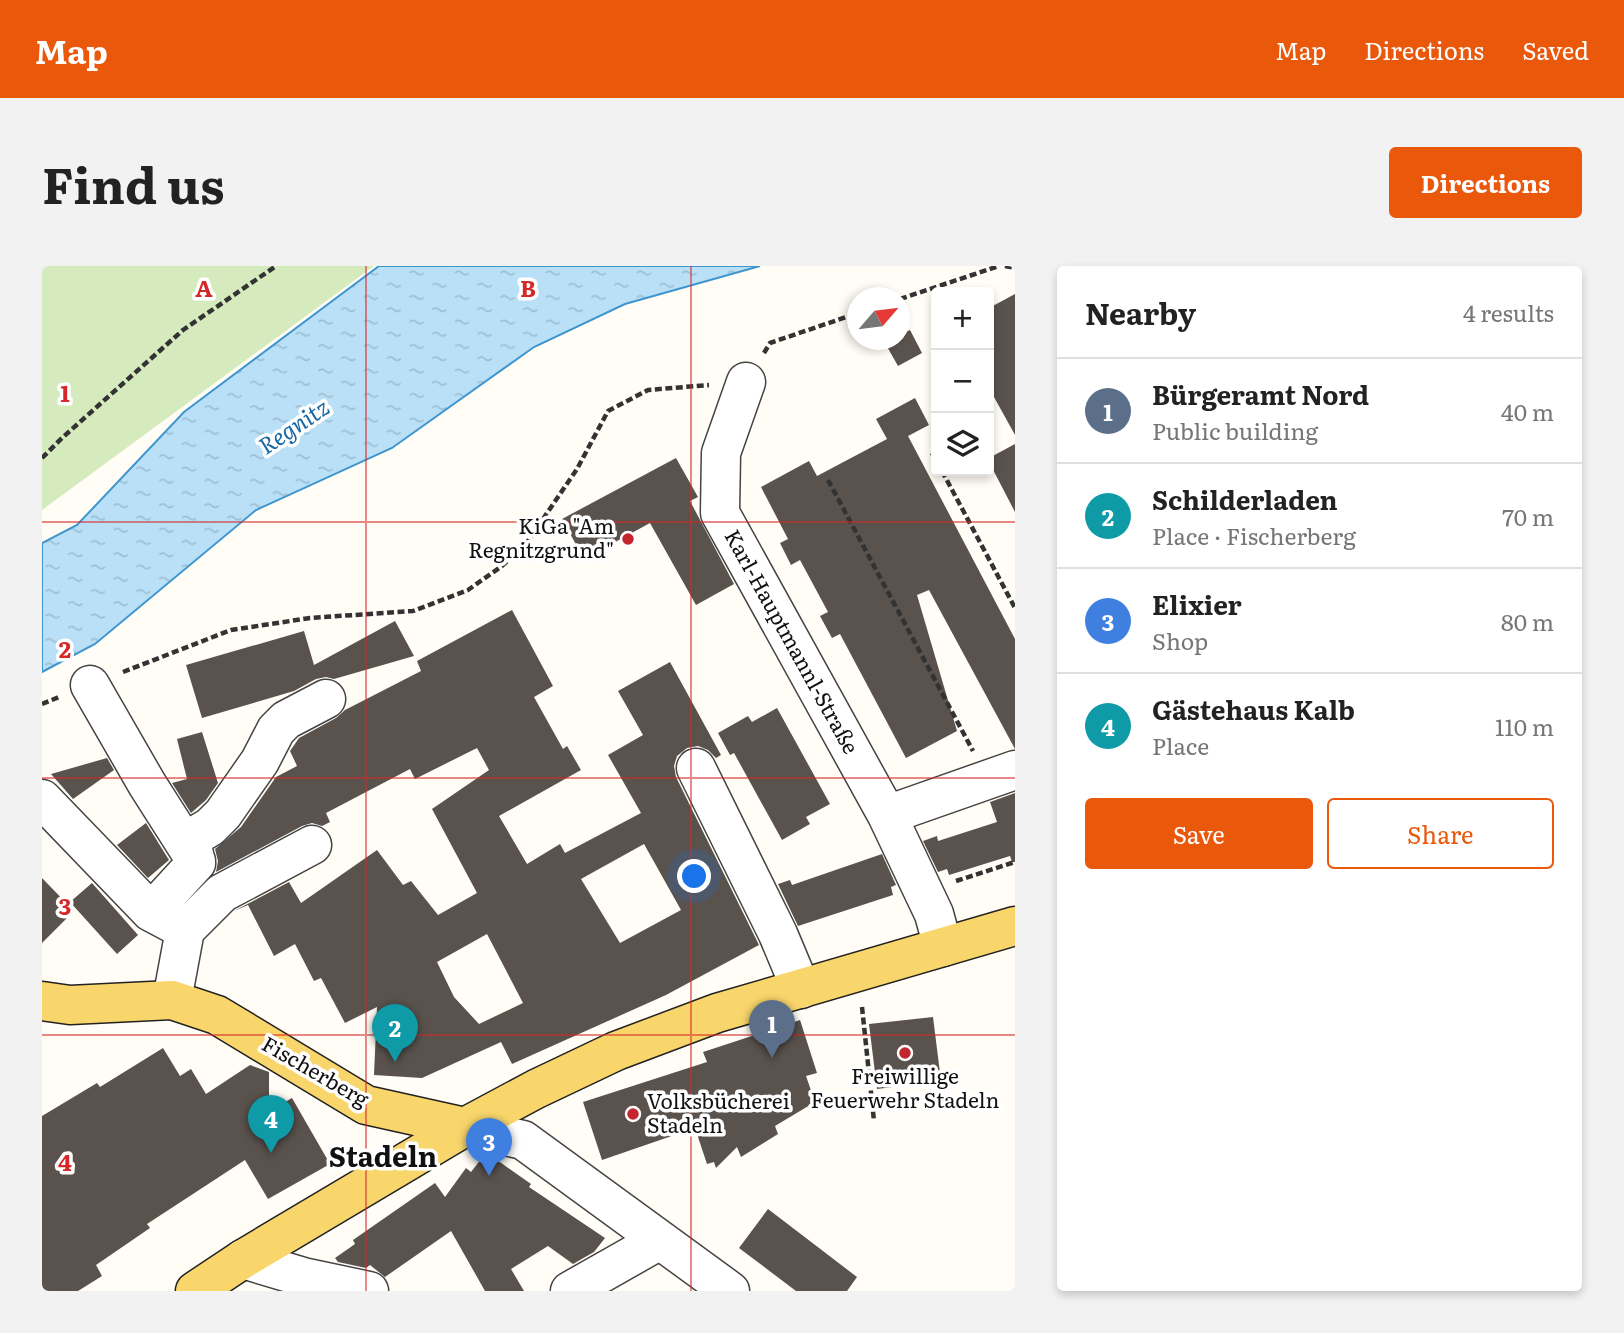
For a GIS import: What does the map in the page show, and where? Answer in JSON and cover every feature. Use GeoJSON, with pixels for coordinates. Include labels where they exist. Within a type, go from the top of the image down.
{"type":"FeatureCollection","features":[{"type":"Feature","properties":{"kind":"main road"},"geometry":{"type":"LineString","coordinates":[[195,1291],[243,1259],[466,1127],[536,1089],[616,1051],[717,1013],[1015,926]]}},
{"type":"Feature","properties":{"kind":"main road","name":"Fischerberg"},"geometry":{"type":"LineString","coordinates":[[44,1003],[71,1005],[172,1000],[217,1015],[366,1105],[466,1127]]}},
{"type":"Feature","properties":{"kind":"street","name":"Karl-Hauptmannl-Straße"},"geometry":{"type":"LineString","coordinates":[[746,382],[721,453],[720,513],[887,815],[934,914],[943,947]]}},
{"type":"Feature","properties":{"kind":"street"},"geometry":{"type":"LineString","coordinates":[[90,685],[147,784],[196,861]]}},
{"type":"Feature","properties":{"kind":"street"},"geometry":{"type":"LineString","coordinates":[[196,861],[191,841],[193,837],[210,827],[223,814],[260,761],[276,730],[286,720],[326,699]]}},
{"type":"Feature","properties":{"kind":"street"},"geometry":{"type":"LineString","coordinates":[[696,768],[778,934],[801,989]]}},
{"type":"Feature","properties":{"kind":"street"},"geometry":{"type":"LineString","coordinates":[[887,815],[1001,774]]}},
{"type":"Feature","properties":{"kind":"street"},"geometry":{"type":"LineString","coordinates":[[42,799],[151,912],[185,930]]}},
{"type":"Feature","properties":{"kind":"street"},"geometry":{"type":"LineString","coordinates":[[172,1000],[185,930],[222,893],[312,845]]}},
{"type":"Feature","properties":{"kind":"street"},"geometry":{"type":"LineString","coordinates":[[151,912],[196,861]]}},
{"type":"Feature","properties":{"kind":"street"},"geometry":{"type":"LineString","coordinates":[[466,1127],[523,1140],[730,1291]]}},
{"type":"Feature","properties":{"kind":"street"},"geometry":{"type":"LineString","coordinates":[[570,1291],[660,1240]]}},
{"type":"Feature","properties":{"kind":"street"},"geometry":{"type":"LineString","coordinates":[[243,1259],[303,1278],[369,1291]]}},
{"type":"Feature","properties":{"kind":"path"},"geometry":{"type":"LineString","coordinates":[[42,458],[183,330],[276,266]]}},
{"type":"Feature","properties":{"kind":"path"},"geometry":{"type":"LineString","coordinates":[[910,296],[999,266]]}},
{"type":"Feature","properties":{"kind":"path"},"geometry":{"type":"LineString","coordinates":[[1005,266],[1015,268]]}},
{"type":"Feature","properties":{"kind":"path"},"geometry":{"type":"LineString","coordinates":[[42,704],[231,630],[310,618],[413,611],[468,590],[502,566],[528,541],[578,469],[608,411],[648,390],[746,382],[769,343],[847,317]]}},
{"type":"Feature","properties":{"kind":"path"},"geometry":{"type":"LineString","coordinates":[[945,476],[1015,608]]}},
{"type":"Feature","properties":{"kind":"path"},"geometry":{"type":"LineString","coordinates":[[828,480],[1001,774]]}},
{"type":"Feature","properties":{"kind":"path"},"geometry":{"type":"LineString","coordinates":[[923,892],[1015,862]]}},
{"type":"Feature","properties":{"kind":"path"},"geometry":{"type":"LineString","coordinates":[[858,972],[874,1121]]}},
{"type":"Feature","properties":{"kind":"green space"},"geometry":{"type":"Polygon","coordinates":[[[42,266],[374,266],[42,510],[42,266]]]}},
{"type":"Feature","properties":{"kind":"water","name":"Regnitz"},"geometry":{"type":"Polygon","coordinates":[[[379,266],[760,266],[625,304],[534,347],[392,448],[256,510],[95,644],[42,672],[42,543],[77,525],[184,412],[379,266]]]}},
{"type":"Feature","properties":{"kind":"building"},"geometry":{"type":"Polygon","coordinates":[[[1015,294],[1015,435],[994,397],[994,305],[1015,294]]]}},
{"type":"Feature","properties":{"kind":"building"},"geometry":{"type":"Polygon","coordinates":[[[910,330],[922,353],[898,366],[889,350],[910,350],[910,330]]]}},
{"type":"Feature","properties":{"kind":"building"},"geometry":{"type":"Polygon","coordinates":[[[915,398],[929,425],[908,436],[1015,639],[1015,749],[929,590],[917,595],[957,731],[906,758],[840,634],[832,638],[820,616],[828,612],[800,560],[791,565],[780,543],[788,539],[761,487],[809,461],[817,476],[887,439],[876,419],[915,398]]]}},
{"type":"Feature","properties":{"kind":"building"},"geometry":{"type":"Polygon","coordinates":[[[1015,444],[1015,512],[994,472],[994,455],[1015,444]]]}},
{"type":"Feature","properties":{"kind":"building"},"geometry":{"type":"Polygon","coordinates":[[[676,458],[698,497],[690,501],[734,584],[696,605],[650,523],[584,559],[562,519],[676,458]]]}},
{"type":"Feature","properties":{"kind":"building"},"geometry":{"type":"Polygon","coordinates":[[[512,610],[553,686],[534,697],[563,749],[567,746],[581,770],[499,816],[527,864],[560,844],[565,853],[641,813],[608,755],[643,735],[618,691],[670,662],[721,755],[716,758],[708,750],[698,746],[687,748],[677,756],[674,766],[676,777],[759,945],[666,995],[512,1064],[501,1042],[422,1078],[374,1075],[377,1007],[345,1023],[321,978],[314,981],[295,944],[274,956],[248,905],[234,911],[289,882],[301,903],[377,850],[403,885],[411,881],[438,915],[477,893],[432,809],[489,770],[477,748],[415,779],[410,769],[326,813],[330,822],[322,826],[312,823],[302,826],[216,872],[218,861],[215,849],[241,827],[276,777],[297,766],[290,751],[299,738],[336,718],[345,710],[421,671],[417,661],[512,610]],[[644,844],[581,879],[620,943],[681,910],[644,844]],[[487,934],[437,962],[454,997],[479,1024],[523,1003],[487,934]]]}},
{"type":"Feature","properties":{"kind":"building"},"geometry":{"type":"Polygon","coordinates":[[[395,621],[414,656],[334,679],[316,679],[294,691],[202,718],[186,665],[304,631],[314,665],[395,621]]]}},
{"type":"Feature","properties":{"kind":"building"},"geometry":{"type":"Polygon","coordinates":[[[777,708],[830,804],[806,817],[810,824],[782,840],[734,753],[730,755],[718,733],[748,716],[752,722],[777,708]]]}},
{"type":"Feature","properties":{"kind":"building"},"geometry":{"type":"Polygon","coordinates":[[[202,732],[218,783],[206,800],[191,813],[172,783],[187,779],[177,739],[202,732]]]}},
{"type":"Feature","properties":{"kind":"building"},"geometry":{"type":"Polygon","coordinates":[[[107,758],[114,770],[73,799],[51,774],[107,758]]]}},
{"type":"Feature","properties":{"kind":"building"},"geometry":{"type":"Polygon","coordinates":[[[1015,793],[1015,862],[1012,862],[1010,856],[949,875],[947,869],[938,872],[923,841],[937,836],[938,841],[997,822],[990,802],[1015,793]]]}},
{"type":"Feature","properties":{"kind":"building"},"geometry":{"type":"Polygon","coordinates":[[[146,823],[169,860],[148,878],[117,845],[146,823]]]}},
{"type":"Feature","properties":{"kind":"building"},"geometry":{"type":"Polygon","coordinates":[[[882,854],[896,885],[891,887],[893,895],[798,926],[778,884],[790,880],[792,885],[882,854]]]}},
{"type":"Feature","properties":{"kind":"building"},"geometry":{"type":"Polygon","coordinates":[[[42,878],[74,911],[42,943],[42,878]]]}},
{"type":"Feature","properties":{"kind":"building"},"geometry":{"type":"Polygon","coordinates":[[[92,883],[138,935],[117,954],[70,902],[92,883]]]}},
{"type":"Feature","properties":{"kind":"building","name":"Freiwillige Feuerwehr Stadeln"},"geometry":{"type":"Polygon","coordinates":[[[933,1017],[941,1081],[877,1089],[869,1024],[933,1017]]]}},
{"type":"Feature","properties":{"kind":"building"},"geometry":{"type":"Polygon","coordinates":[[[800,1020],[817,1073],[806,1076],[815,1102],[775,1126],[778,1134],[741,1157],[737,1147],[716,1168],[714,1162],[707,1164],[695,1128],[602,1160],[583,1102],[707,1062],[703,1052],[800,1020]]]}},
{"type":"Feature","properties":{"kind":"building"},"geometry":{"type":"Polygon","coordinates":[[[163,1048],[180,1076],[191,1069],[206,1094],[250,1065],[269,1072],[269,1111],[292,1098],[330,1164],[268,1199],[245,1160],[147,1224],[150,1228],[96,1265],[102,1276],[78,1291],[42,1291],[42,1116],[97,1083],[100,1087],[163,1048]]]}},
{"type":"Feature","properties":{"kind":"building"},"geometry":{"type":"Polygon","coordinates":[[[485,1154],[605,1238],[594,1252],[573,1264],[548,1246],[511,1269],[524,1291],[485,1291],[451,1231],[385,1277],[370,1265],[366,1268],[338,1262],[335,1258],[355,1244],[353,1240],[435,1183],[445,1197],[466,1168],[471,1172],[485,1154]]]}},
{"type":"Feature","properties":{"kind":"building"},"geometry":{"type":"Polygon","coordinates":[[[768,1209],[857,1277],[847,1291],[796,1291],[739,1248],[768,1209]]]}},
{"type":"Feature","properties":{"kind":"place","name":"KiGa \"Am Regnitzgrund\""},"geometry":{"type":"Point","coordinates":[628,539]}},
{"type":"Feature","properties":{"kind":"place","name":"Freiwillige Feuerwehr Stadeln"},"geometry":{"type":"Point","coordinates":[905,1053]}},
{"type":"Feature","properties":{"kind":"place","name":"Bürgeramt Nord"},"geometry":{"type":"Point","coordinates":[772,1058]}},
{"type":"Feature","properties":{"kind":"place","name":"Schilderladen"},"geometry":{"type":"Point","coordinates":[395,1062]}},
{"type":"Feature","properties":{"kind":"place","name":"Volksbücherei Stadeln"},"geometry":{"type":"Point","coordinates":[633,1114]}},
{"type":"Feature","properties":{"kind":"place","name":"Gästehaus Kalb"},"geometry":{"type":"Point","coordinates":[271,1153]}},
{"type":"Feature","properties":{"kind":"place","name":"Elixier"},"geometry":{"type":"Point","coordinates":[489,1176]}},
{"type":"Feature","properties":{"kind":"district","name":"Stadeln"},"geometry":{"type":"Point","coordinates":[383,1157]}}]}
